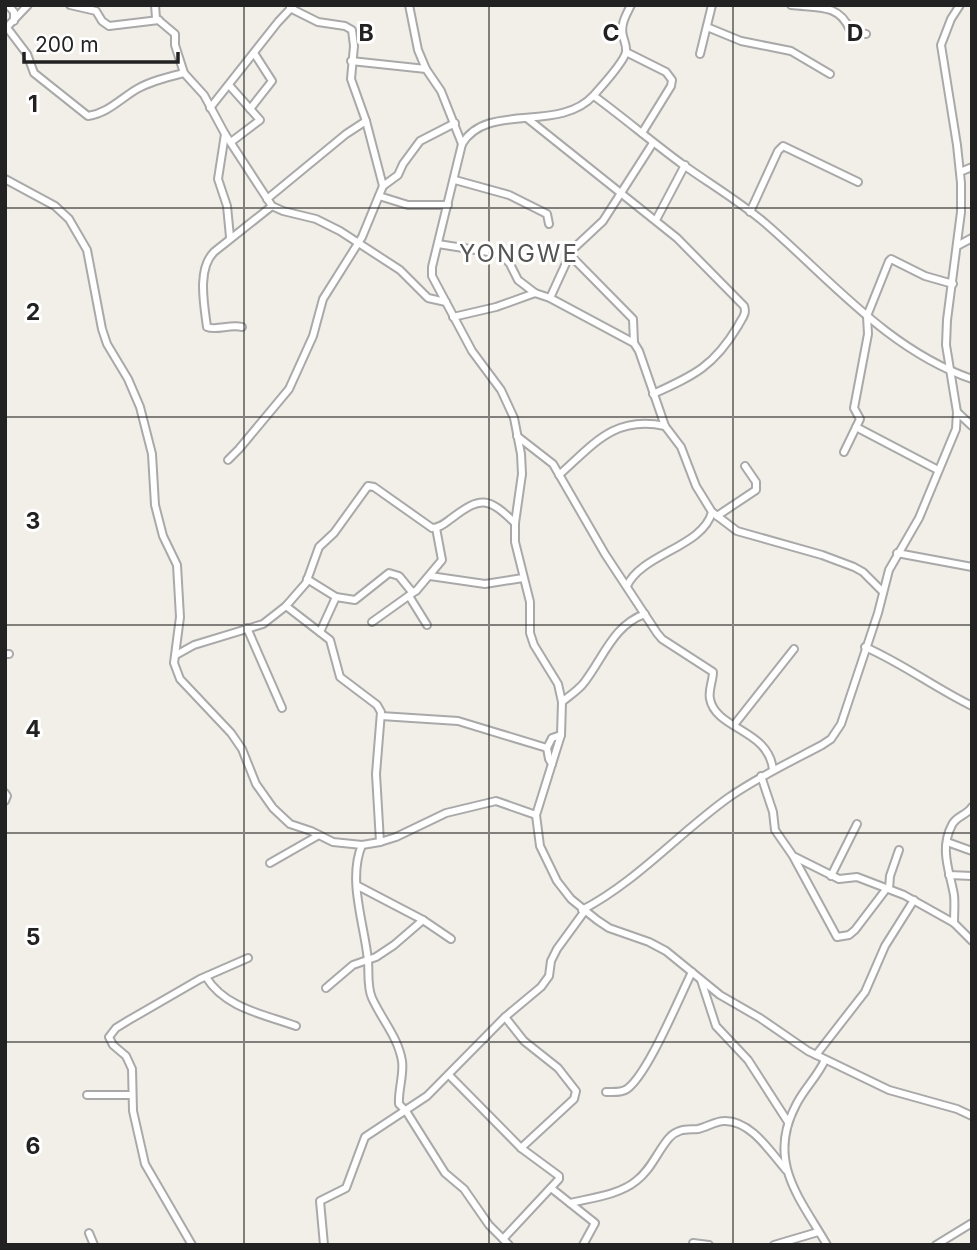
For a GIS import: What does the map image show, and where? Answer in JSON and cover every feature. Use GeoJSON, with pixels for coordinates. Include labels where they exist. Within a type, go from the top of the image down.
{"type":"FeatureCollection","features":[{"type":"Feature","properties":{"kind":"street"},"geometry":{"type":"LineString","coordinates":[[8,5],[14,12],[14,21]]}},
{"type":"Feature","properties":{"kind":"street"},"geometry":{"type":"LineString","coordinates":[[28,5],[6,26],[27,54],[34,73],[88,116],[111,108],[139,88],[184,73]]}},
{"type":"Feature","properties":{"kind":"street"},"geometry":{"type":"LineString","coordinates":[[70,5],[96,11],[105,25],[109,26],[159,20]]}},
{"type":"Feature","properties":{"kind":"street"},"geometry":{"type":"LineString","coordinates":[[155,5],[155,16],[173,31],[184,73],[204,95],[225,134],[272,206],[316,219],[400,270],[428,298],[446,302]]}},
{"type":"Feature","properties":{"kind":"street"},"geometry":{"type":"LineString","coordinates":[[228,460],[289,389],[313,336],[323,299],[358,243],[383,186],[366,121],[351,79],[354,40],[351,29],[340,24],[317,22],[281,5]]}},
{"type":"Feature","properties":{"kind":"street"},"geometry":{"type":"LineString","coordinates":[[409,5],[413,34],[426,69],[441,91],[462,144]]}},
{"type":"Feature","properties":{"kind":"street"},"geometry":{"type":"LineString","coordinates":[[631,5],[622,29],[626,52],[594,96],[583,105],[555,116],[480,126],[471,132],[462,144],[431,271],[472,351],[491,374],[507,401],[517,436],[522,474],[514,523],[517,557],[530,602],[530,633],[534,645],[558,684],[562,702],[561,735],[536,815],[540,846],[557,881],[583,911],[609,928],[666,951],[720,995],[825,1060],[889,1090],[957,1109],[972,1116]]}},
{"type":"Feature","properties":{"kind":"street"},"geometry":{"type":"LineString","coordinates":[[699,54],[712,5]]}},
{"type":"Feature","properties":{"kind":"street"},"geometry":{"type":"LineString","coordinates":[[791,5],[831,10],[844,17],[850,30],[866,34]]}},
{"type":"Feature","properties":{"kind":"street"},"geometry":{"type":"LineString","coordinates":[[324,1245],[320,1201],[346,1188],[365,1137],[427,1096],[505,1017],[546,981],[557,949],[583,911],[611,894],[720,805],[761,776],[822,745],[837,731],[897,553],[919,518],[956,429],[957,412],[946,345],[961,212],[960,172],[941,45],[951,19],[960,5]]}},
{"type":"Feature","properties":{"kind":"street"},"geometry":{"type":"LineString","coordinates":[[210,108],[291,8]]}},
{"type":"Feature","properties":{"kind":"street"},"geometry":{"type":"LineString","coordinates":[[707,27],[741,41],[791,51],[830,74]]}},
{"type":"Feature","properties":{"kind":"street"},"geometry":{"type":"LineString","coordinates":[[250,109],[272,81],[254,52]]}},
{"type":"Feature","properties":{"kind":"street"},"geometry":{"type":"LineString","coordinates":[[626,52],[666,72],[673,80],[642,133]]}},
{"type":"Feature","properties":{"kind":"street"},"geometry":{"type":"LineString","coordinates":[[351,61],[426,69]]}},
{"type":"Feature","properties":{"kind":"street"},"geometry":{"type":"LineString","coordinates":[[229,85],[259,118],[259,123],[231,142]]}},
{"type":"Feature","properties":{"kind":"street"},"geometry":{"type":"LineString","coordinates":[[594,96],[653,143],[750,212],[867,316],[918,353],[950,372],[972,379]]}},
{"type":"Feature","properties":{"kind":"street"},"geometry":{"type":"LineString","coordinates":[[528,119],[677,238],[740,302],[746,312],[726,345],[708,365],[653,394]]}},
{"type":"Feature","properties":{"kind":"street"},"geometry":{"type":"LineString","coordinates":[[267,199],[366,121]]}},
{"type":"Feature","properties":{"kind":"street"},"geometry":{"type":"LineString","coordinates":[[383,186],[398,175],[420,141],[455,123]]}},
{"type":"Feature","properties":{"kind":"street"},"geometry":{"type":"LineString","coordinates":[[225,134],[218,179],[227,206],[230,237]]}},
{"type":"Feature","properties":{"kind":"street"},"geometry":{"type":"LineString","coordinates":[[550,298],[569,254],[576,244],[603,221],[653,143]]}},
{"type":"Feature","properties":{"kind":"street"},"geometry":{"type":"LineString","coordinates":[[750,212],[778,151],[783,146],[858,182]]}},
{"type":"Feature","properties":{"kind":"street"},"geometry":{"type":"LineString","coordinates":[[656,220],[685,165]]}},
{"type":"Feature","properties":{"kind":"street"},"geometry":{"type":"LineString","coordinates":[[960,172],[972,166]]}},
{"type":"Feature","properties":{"kind":"street"},"geometry":{"type":"LineString","coordinates":[[5,179],[55,206],[69,219],[87,250],[102,329],[139,407],[152,454],[155,505],[163,536],[177,565],[180,617],[174,663],[180,679],[231,733],[242,749],[262,794],[290,824],[333,842],[362,845],[396,837],[446,813],[489,802],[505,802],[536,815]]}},
{"type":"Feature","properties":{"kind":"street"},"geometry":{"type":"LineString","coordinates":[[455,180],[519,199],[547,215],[549,225]]}},
{"type":"Feature","properties":{"kind":"street"},"geometry":{"type":"LineString","coordinates":[[380,196],[408,205],[448,205]]}},
{"type":"Feature","properties":{"kind":"street"},"geometry":{"type":"LineString","coordinates":[[242,327],[231,324],[209,329],[206,324],[204,269],[208,258],[230,237],[272,206]]}},
{"type":"Feature","properties":{"kind":"street"},"geometry":{"type":"LineString","coordinates":[[957,246],[972,238]]}},
{"type":"Feature","properties":{"kind":"street"},"geometry":{"type":"LineString","coordinates":[[438,244],[502,254],[518,280],[535,293],[550,298],[634,343]]}},
{"type":"Feature","properties":{"kind":"street"},"geometry":{"type":"LineString","coordinates":[[569,254],[633,319],[634,343],[665,426],[681,447],[696,486],[714,514],[737,531],[854,567],[883,591]]}},
{"type":"Feature","properties":{"kind":"street"},"geometry":{"type":"LineString","coordinates":[[844,452],[860,418],[854,408],[868,334],[867,316],[890,259],[925,276],[953,284]]}},
{"type":"Feature","properties":{"kind":"street"},"geometry":{"type":"LineString","coordinates":[[453,317],[496,307],[535,293]]}},
{"type":"Feature","properties":{"kind":"street"},"geometry":{"type":"LineString","coordinates":[[957,412],[972,426]]}},
{"type":"Feature","properties":{"kind":"street"},"geometry":{"type":"LineString","coordinates":[[559,475],[613,429],[644,423],[665,426]]}},
{"type":"Feature","properties":{"kind":"street"},"geometry":{"type":"LineString","coordinates":[[856,427],[938,470]]}},
{"type":"Feature","properties":{"kind":"street"},"geometry":{"type":"LineString","coordinates":[[517,436],[553,464],[605,554],[662,639],[713,672],[709,696],[712,705],[719,714],[758,740],[768,751],[773,769]]}},
{"type":"Feature","properties":{"kind":"street"},"geometry":{"type":"LineString","coordinates":[[627,586],[636,574],[691,537],[714,514],[756,490],[756,482],[745,466]]}},
{"type":"Feature","properties":{"kind":"street"},"geometry":{"type":"LineString","coordinates":[[176,655],[194,645],[263,624],[286,606],[303,588],[319,547],[334,533],[368,486],[374,486],[426,526],[436,528],[471,504],[480,501],[495,506],[514,523]]}},
{"type":"Feature","properties":{"kind":"street"},"geometry":{"type":"LineString","coordinates":[[372,622],[411,594],[442,560],[436,528]]}},
{"type":"Feature","properties":{"kind":"street"},"geometry":{"type":"LineString","coordinates":[[897,553],[972,567]]}},
{"type":"Feature","properties":{"kind":"street"},"geometry":{"type":"LineString","coordinates":[[307,579],[336,597],[355,600],[391,573],[398,576],[411,594],[427,625]]}},
{"type":"Feature","properties":{"kind":"street"},"geometry":{"type":"LineString","coordinates":[[430,576],[485,584],[523,578]]}},
{"type":"Feature","properties":{"kind":"street"},"geometry":{"type":"LineString","coordinates":[[320,632],[336,597]]}},
{"type":"Feature","properties":{"kind":"street"},"geometry":{"type":"LineString","coordinates":[[286,606],[332,643],[336,671],[340,677],[380,708],[376,774],[380,842]]}},
{"type":"Feature","properties":{"kind":"street"},"geometry":{"type":"LineString","coordinates":[[562,702],[582,686],[600,655],[621,630],[645,614]]}},
{"type":"Feature","properties":{"kind":"street"},"geometry":{"type":"LineString","coordinates":[[247,628],[282,708]]}},
{"type":"Feature","properties":{"kind":"street"},"geometry":{"type":"LineString","coordinates":[[865,647],[895,661],[915,676],[972,706]]}},
{"type":"Feature","properties":{"kind":"street"},"geometry":{"type":"LineString","coordinates":[[734,725],[793,649]]}},
{"type":"Feature","properties":{"kind":"street"},"geometry":{"type":"LineString","coordinates":[[381,716],[458,721],[547,748]]}},
{"type":"Feature","properties":{"kind":"street"},"geometry":{"type":"LineString","coordinates":[[552,764],[547,748],[552,738],[561,735]]}},
{"type":"Feature","properties":{"kind":"street"},"geometry":{"type":"LineString","coordinates":[[761,776],[773,812],[775,830],[793,856],[839,938],[855,930],[888,889],[899,850]]}},
{"type":"Feature","properties":{"kind":"street"},"geometry":{"type":"LineString","coordinates":[[5,793],[5,801]]}},
{"type":"Feature","properties":{"kind":"street"},"geometry":{"type":"LineString","coordinates":[[954,923],[954,896],[945,857],[947,842],[954,822],[967,814],[972,807]]}},
{"type":"Feature","properties":{"kind":"street"},"geometry":{"type":"LineString","coordinates":[[831,876],[857,824]]}},
{"type":"Feature","properties":{"kind":"street"},"geometry":{"type":"LineString","coordinates":[[270,863],[319,835]]}},
{"type":"Feature","properties":{"kind":"street"},"geometry":{"type":"LineString","coordinates":[[947,842],[972,851]]}},
{"type":"Feature","properties":{"kind":"street"},"geometry":{"type":"LineString","coordinates":[[362,845],[357,870],[359,918],[368,959],[372,998],[392,1031],[401,1057],[398,1101],[445,1173],[464,1189],[489,1225],[509,1245]]}},
{"type":"Feature","properties":{"kind":"street"},"geometry":{"type":"LineString","coordinates":[[793,856],[841,880],[857,877],[914,900],[954,923],[972,941]]}},
{"type":"Feature","properties":{"kind":"street"},"geometry":{"type":"LineString","coordinates":[[948,875],[972,877]]}},
{"type":"Feature","properties":{"kind":"street"},"geometry":{"type":"LineString","coordinates":[[358,886],[423,920],[451,939]]}},
{"type":"Feature","properties":{"kind":"street"},"geometry":{"type":"LineString","coordinates":[[816,1055],[864,993],[890,938],[914,900]]}},
{"type":"Feature","properties":{"kind":"street"},"geometry":{"type":"LineString","coordinates":[[326,988],[353,965],[394,945],[423,920]]}},
{"type":"Feature","properties":{"kind":"street"},"geometry":{"type":"LineString","coordinates":[[192,1245],[145,1164],[133,1111],[132,1069],[130,1062],[110,1041],[110,1035],[129,1020],[206,977],[248,958]]}},
{"type":"Feature","properties":{"kind":"street"},"geometry":{"type":"LineString","coordinates":[[606,1092],[621,1092],[627,1089],[641,1073],[692,972]]}},
{"type":"Feature","properties":{"kind":"street"},"geometry":{"type":"LineString","coordinates":[[206,977],[217,993],[233,1003],[296,1026]]}},
{"type":"Feature","properties":{"kind":"street"},"geometry":{"type":"LineString","coordinates":[[701,979],[716,1026],[758,1073],[788,1122]]}},
{"type":"Feature","properties":{"kind":"street"},"geometry":{"type":"LineString","coordinates":[[505,1017],[524,1041],[558,1068],[576,1091],[574,1099],[521,1148]]}},
{"type":"Feature","properties":{"kind":"street"},"geometry":{"type":"LineString","coordinates":[[786,1170],[783,1152],[788,1122],[797,1102],[818,1075],[825,1060]]}},
{"type":"Feature","properties":{"kind":"street"},"geometry":{"type":"LineString","coordinates":[[449,1075],[521,1148],[559,1176],[503,1239]]}},
{"type":"Feature","properties":{"kind":"street"},"geometry":{"type":"LineString","coordinates":[[87,1095],[132,1095]]}},
{"type":"Feature","properties":{"kind":"street"},"geometry":{"type":"LineString","coordinates":[[570,1203],[624,1188],[635,1182],[645,1173],[668,1138],[679,1130],[704,1128],[723,1121],[734,1123],[755,1134],[786,1170],[810,1220],[827,1245]]}},
{"type":"Feature","properties":{"kind":"street"},"geometry":{"type":"LineString","coordinates":[[551,1188],[595,1223],[583,1245]]}},
{"type":"Feature","properties":{"kind":"street"},"geometry":{"type":"LineString","coordinates":[[936,1245],[972,1223]]}},
{"type":"Feature","properties":{"kind":"street"},"geometry":{"type":"LineString","coordinates":[[774,1245],[818,1232]]}},
{"type":"Feature","properties":{"kind":"street"},"geometry":{"type":"LineString","coordinates":[[89,1233],[94,1245]]}},
{"type":"Feature","properties":{"kind":"street"},"geometry":{"type":"LineString","coordinates":[[693,1243],[709,1245]]}},
{"type":"Feature","properties":{"kind":"district","name":"YONGWE"},"geometry":{"type":"Point","coordinates":[519,254]}}]}
